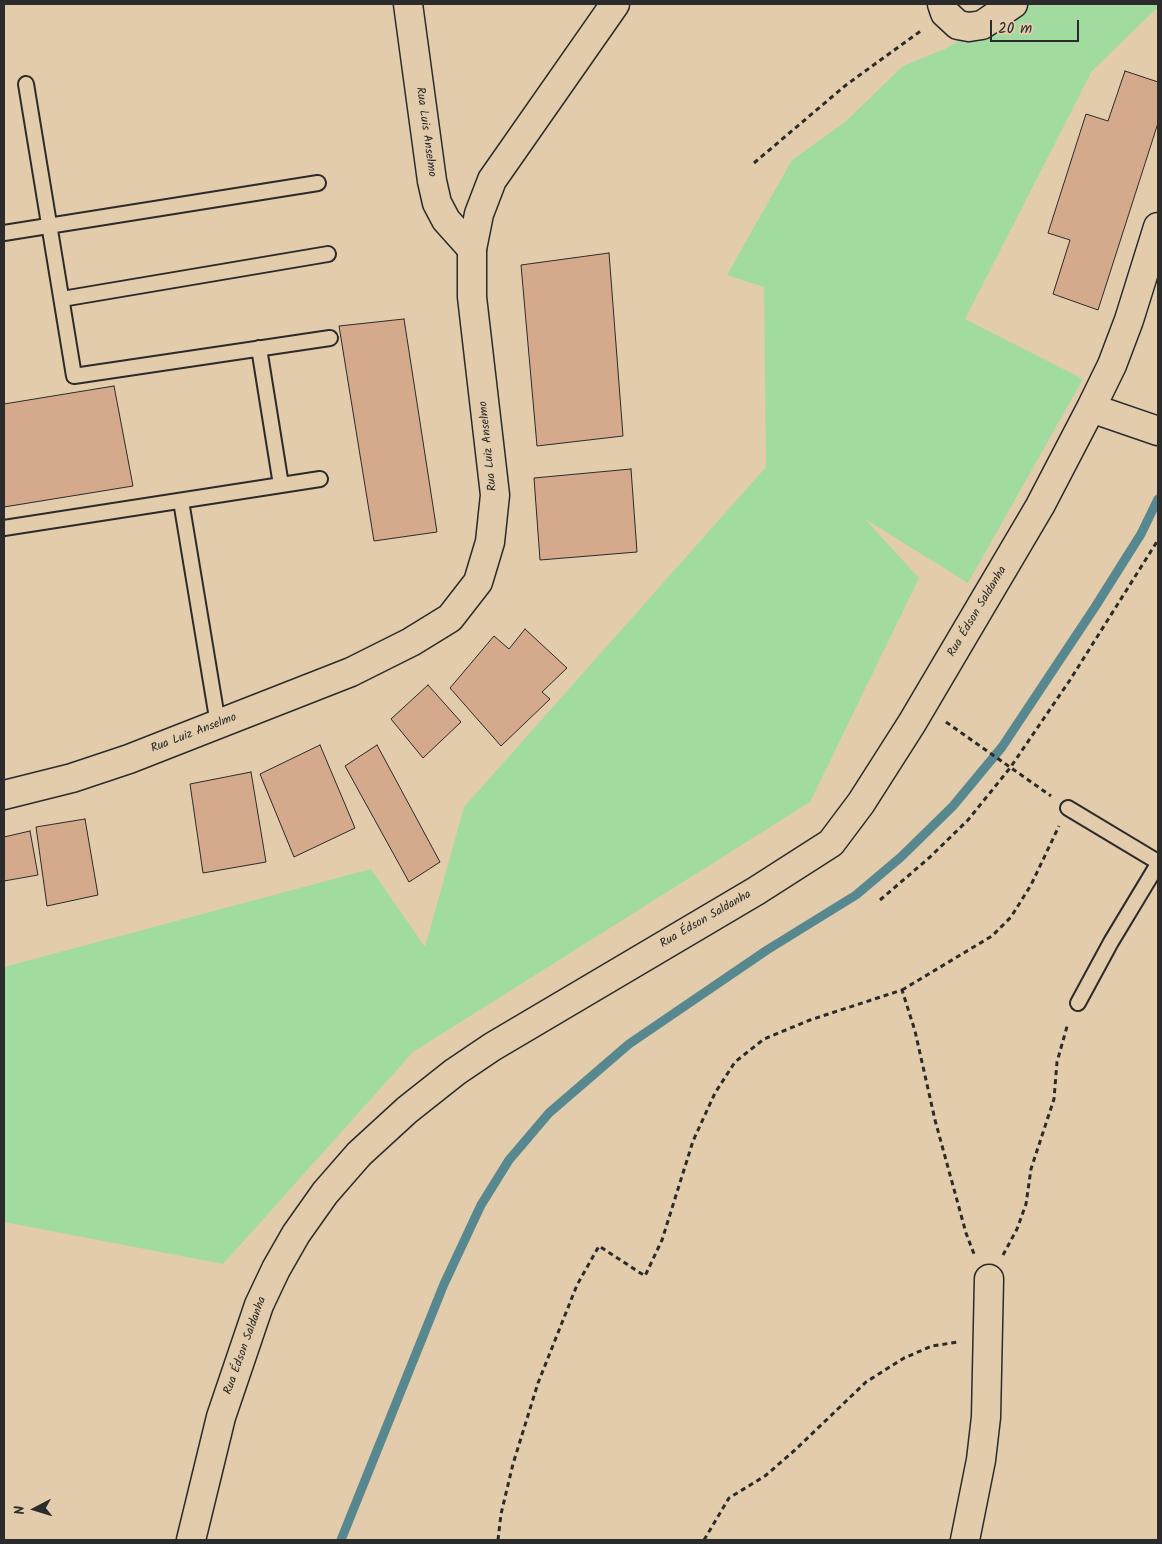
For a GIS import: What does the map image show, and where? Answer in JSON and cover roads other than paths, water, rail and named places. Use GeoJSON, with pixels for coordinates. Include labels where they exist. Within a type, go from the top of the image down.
{"type":"FeatureCollection","features":[{"type":"Feature","properties":{"kind":"street","name":"Rua Luis Anselmo"},"geometry":{"type":"LineString","coordinates":[[408,4],[432,181],[437,203],[446,220],[472,249]]}},
{"type":"Feature","properties":{"kind":"street","name":"Rua Luiz Anselmo"},"geometry":{"type":"LineString","coordinates":[[4,795],[72,778],[128,759],[351,672],[411,642],[450,618],[478,582],[490,542],[495,495],[472,297],[472,249],[479,214],[492,180],[615,4]]}},
{"type":"Feature","properties":{"kind":"street"},"geometry":{"type":"LineString","coordinates":[[944,9],[958,25],[969,27],[982,25],[1013,4]]}},
{"type":"Feature","properties":{"kind":"street","name":"Rua Édson Saldanha"},"geometry":{"type":"LineString","coordinates":[[191,1540],[221,1417],[259,1305],[276,1269],[296,1234],[325,1193],[359,1154],[408,1110],[455,1072],[492,1047],[756,891],[831,843],[861,804],[922,706],[1040,506],[1091,408],[1119,347],[1158,227]]}},
{"type":"Feature","properties":{"kind":"street"},"geometry":{"type":"LineString","coordinates":[[1091,408],[1158,431]]}},
{"type":"Feature","properties":{"kind":"street"},"geometry":{"type":"LineString","coordinates":[[965,1540],[981,1460],[986,1417],[989,1279]]}},
{"type":"Feature","properties":{"kind":"lane"},"geometry":{"type":"LineString","coordinates":[[26,84],[74,376],[330,338]]}},
{"type":"Feature","properties":{"kind":"lane"},"geometry":{"type":"LineString","coordinates":[[4,233],[318,183]]}},
{"type":"Feature","properties":{"kind":"lane"},"geometry":{"type":"LineString","coordinates":[[62,299],[328,254]]}},
{"type":"Feature","properties":{"kind":"lane"},"geometry":{"type":"LineString","coordinates":[[259,348],[281,485]]}},
{"type":"Feature","properties":{"kind":"lane"},"geometry":{"type":"LineString","coordinates":[[4,528],[320,479]]}},
{"type":"Feature","properties":{"kind":"lane"},"geometry":{"type":"LineString","coordinates":[[181,501],[218,724]]}},
{"type":"Feature","properties":{"kind":"lane"},"geometry":{"type":"LineString","coordinates":[[1068,808],[1158,863],[1111,942],[1078,1003]]}},
{"type":"Feature","properties":{"kind":"waterway"},"geometry":{"type":"LineString","coordinates":[[341,1540],[444,1284],[481,1205],[509,1160],[549,1113],[629,1044],[767,950],[856,895],[901,857],[953,806],[1002,747],[1141,534],[1158,499]]}}]}
